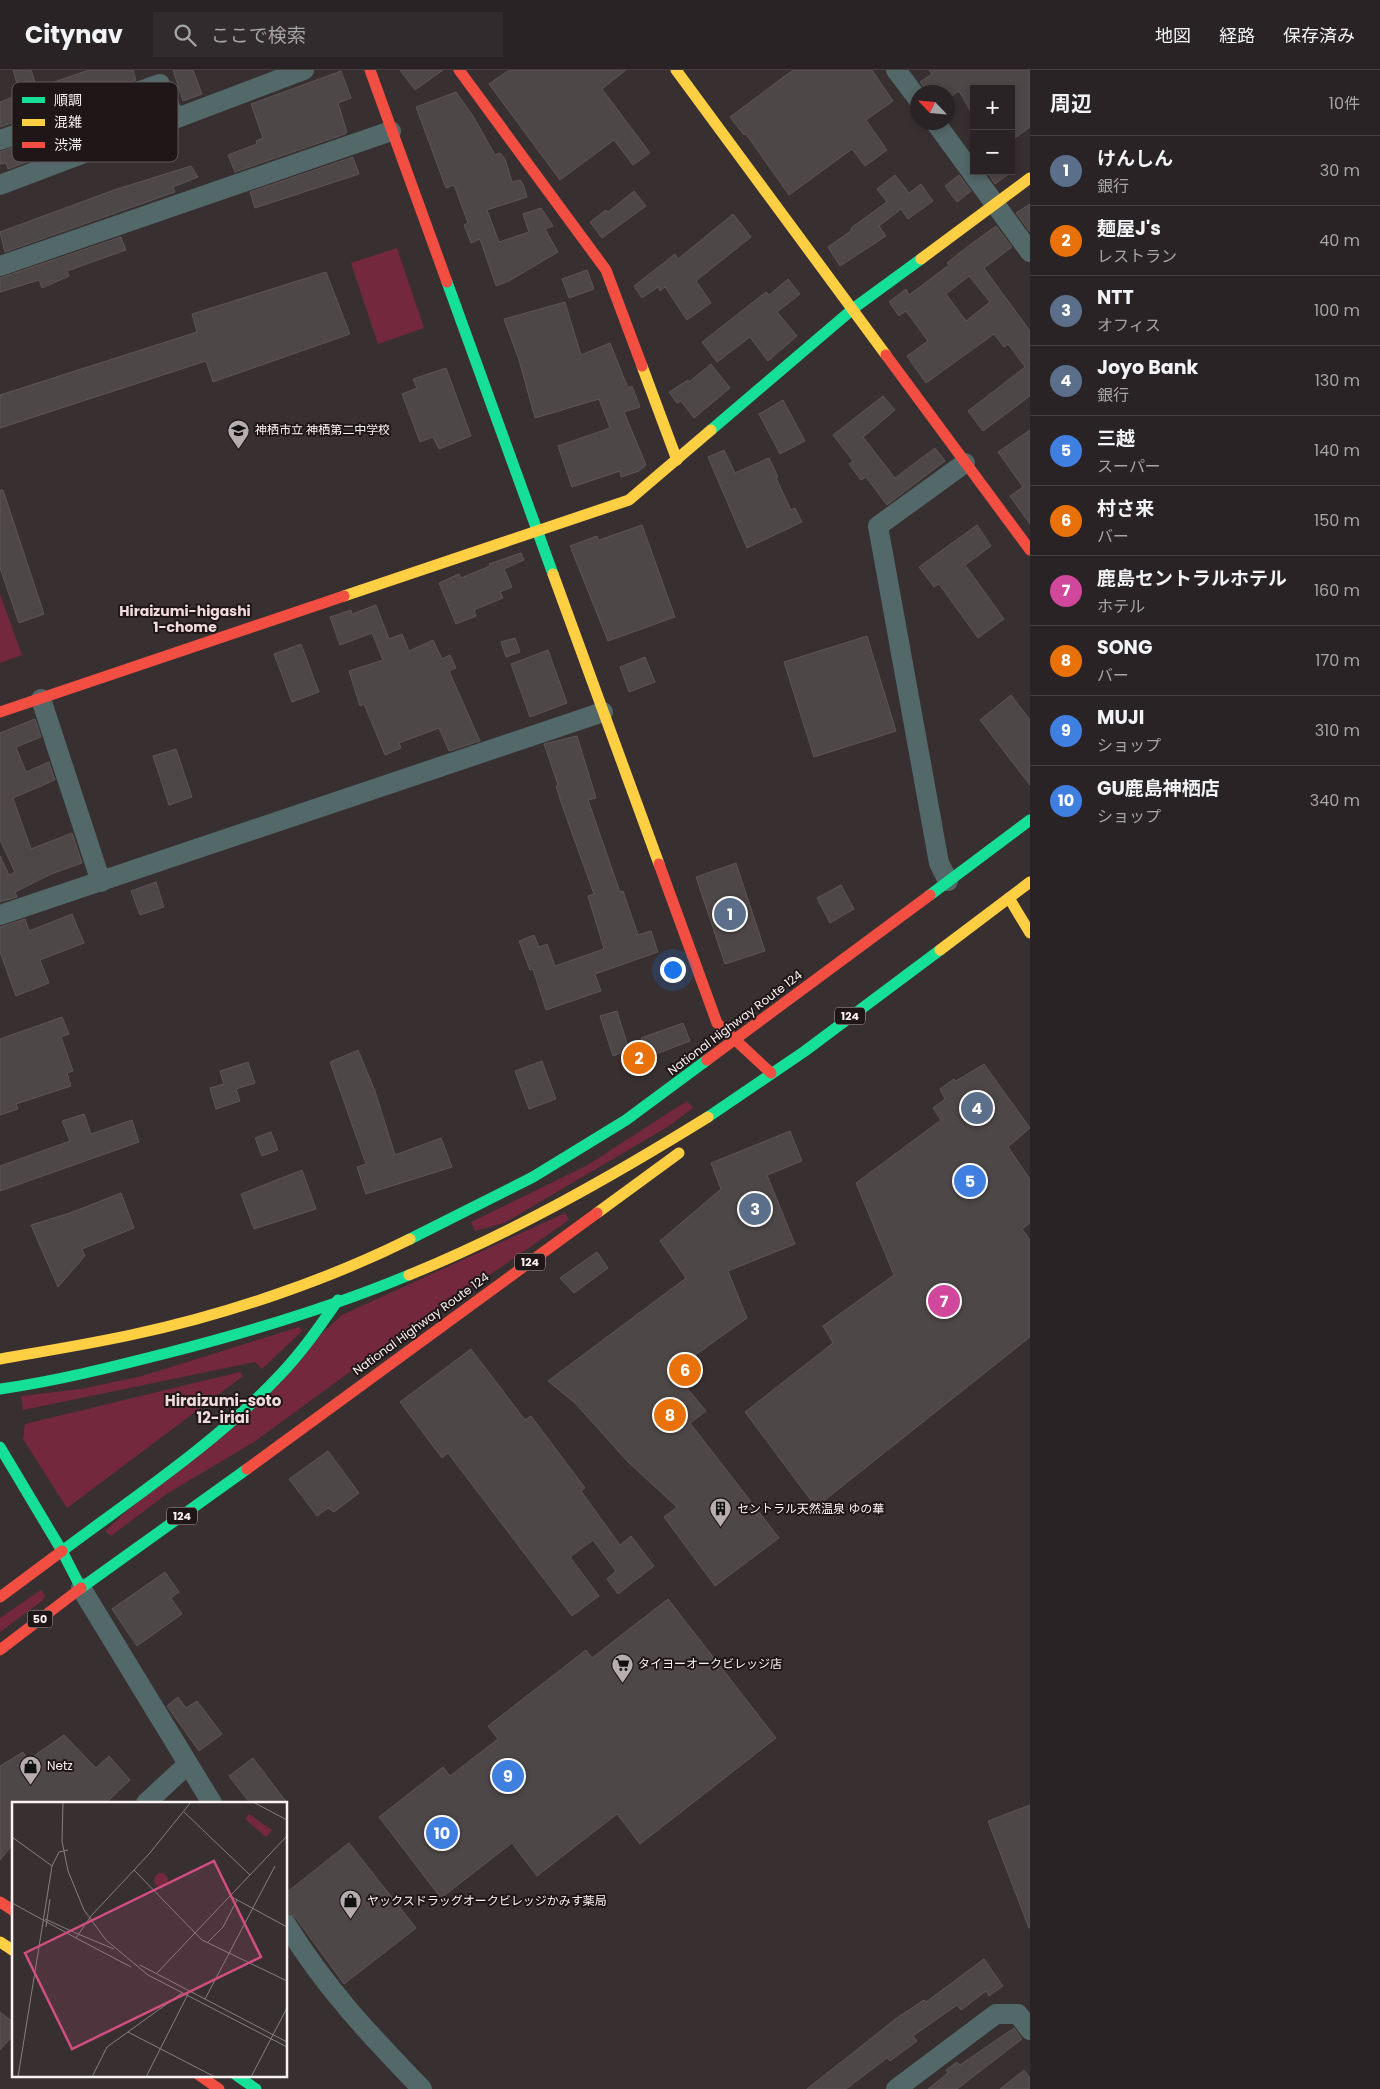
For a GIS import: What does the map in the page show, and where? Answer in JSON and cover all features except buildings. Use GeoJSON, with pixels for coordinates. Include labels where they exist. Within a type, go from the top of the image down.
{"type":"FeatureCollection","features":[{"type":"Feature","properties":{"kind":"main road"},"geometry":{"type":"LineString","coordinates":[[386,70],[372,74],[391,131],[714,1016],[717,1023],[771,1073]]}},
{"type":"Feature","properties":{"kind":"main road"},"geometry":{"type":"LineString","coordinates":[[459,70],[606,270],[677,460]]}},
{"type":"Feature","properties":{"kind":"main road"},"geometry":{"type":"LineString","coordinates":[[676,70],[854,308],[1030,550]]}},
{"type":"Feature","properties":{"kind":"main road"},"geometry":{"type":"LineString","coordinates":[[0,712],[629,500],[854,308],[1030,178]]}},
{"type":"Feature","properties":{"kind":"main road","name":"National Highway Route 124"},"geometry":{"type":"LineString","coordinates":[[0,1359],[136,1334],[215,1314],[360,1264],[533,1177],[626,1120],[1029,823]]}},
{"type":"Feature","properties":{"kind":"main road","name":"124"},"geometry":{"type":"LineString","coordinates":[[0,1389],[60,1379],[218,1341],[335,1304],[480,1244],[556,1205],[664,1144],[771,1073],[1030,882]]}},
{"type":"Feature","properties":{"kind":"main road"},"geometry":{"type":"LineString","coordinates":[[1009,898],[1030,933]]}},
{"type":"Feature","properties":{"kind":"main road","name":"124"},"geometry":{"type":"LineString","coordinates":[[703,1134],[731,1112],[771,1073]]}},
{"type":"Feature","properties":{"kind":"main road","name":"National Highway Route 124"},"geometry":{"type":"LineString","coordinates":[[81,1588],[225,1485],[689,1145]]}},
{"type":"Feature","properties":{"kind":"main road"},"geometry":{"type":"LineString","coordinates":[[0,1597],[253,1405],[286,1370],[335,1304],[360,1264]]}},
{"type":"Feature","properties":{"kind":"main road"},"geometry":{"type":"LineString","coordinates":[[0,1447],[62,1551],[81,1588]]}},
{"type":"Feature","properties":{"kind":"main road","name":"50"},"geometry":{"type":"LineString","coordinates":[[0,1650],[81,1588]]}},
{"type":"Feature","properties":{"kind":"main road"},"geometry":{"type":"LineString","coordinates":[[0,1902],[12,1910]]}},
{"type":"Feature","properties":{"kind":"main road"},"geometry":{"type":"LineString","coordinates":[[0,1942],[12,1950]]}},
{"type":"Feature","properties":{"kind":"main road"},"geometry":{"type":"LineString","coordinates":[[200,2076],[219,2089]]}},
{"type":"Feature","properties":{"kind":"main road"},"geometry":{"type":"LineString","coordinates":[[237,2076],[256,2089]]}},
{"type":"Feature","properties":{"kind":"street"},"geometry":{"type":"LineString","coordinates":[[178,118],[304,70]]}},
{"type":"Feature","properties":{"kind":"street"},"geometry":{"type":"LineString","coordinates":[[896,70],[910,88]]}},
{"type":"Feature","properties":{"kind":"street"},"geometry":{"type":"LineString","coordinates":[[941,130],[1030,252]]}},
{"type":"Feature","properties":{"kind":"street"},"geometry":{"type":"LineString","coordinates":[[0,266],[391,131]]}},
{"type":"Feature","properties":{"kind":"street"},"geometry":{"type":"LineString","coordinates":[[0,140],[12,136]]}},
{"type":"Feature","properties":{"kind":"street"},"geometry":{"type":"LineString","coordinates":[[0,185],[61,162]]}},
{"type":"Feature","properties":{"kind":"street"},"geometry":{"type":"LineString","coordinates":[[948,881],[938,863],[878,526],[965,463]]}},
{"type":"Feature","properties":{"kind":"street"},"geometry":{"type":"LineString","coordinates":[[41,699],[101,882]]}},
{"type":"Feature","properties":{"kind":"street"},"geometry":{"type":"LineString","coordinates":[[0,915],[603,712]]}},
{"type":"Feature","properties":{"kind":"street"},"geometry":{"type":"LineString","coordinates":[[81,1588],[211,1802]]}},
{"type":"Feature","properties":{"kind":"street"},"geometry":{"type":"LineString","coordinates":[[147,1802],[188,1764]]}},
{"type":"Feature","properties":{"kind":"street"},"geometry":{"type":"LineString","coordinates":[[288,1927],[309,1961],[352,2016],[422,2089]]}},
{"type":"Feature","properties":{"kind":"street"},"geometry":{"type":"LineString","coordinates":[[896,2089],[996,2014],[1018,2014],[1030,2030]]}},
{"type":"Feature","properties":{"kind":"shaded area"},"geometry":{"type":"Polygon","coordinates":[[[397,248],[424,328],[378,344],[351,263],[397,248]]]}},
{"type":"Feature","properties":{"kind":"shaded area"},"geometry":{"type":"Polygon","coordinates":[[[0,594],[22,655],[0,663],[0,594]]]}},
{"type":"Feature","properties":{"kind":"shaded area"},"geometry":{"type":"Polygon","coordinates":[[[687,1101],[693,1108],[669,1126],[504,1223],[475,1231],[471,1222],[586,1166],[687,1101]]]}},
{"type":"Feature","properties":{"kind":"shaded area"},"geometry":{"type":"Polygon","coordinates":[[[565,1213],[569,1220],[347,1374],[254,1442],[168,1493],[111,1536],[105,1531],[342,1315],[565,1213]]]}},
{"type":"Feature","properties":{"kind":"shaded area"},"geometry":{"type":"Polygon","coordinates":[[[299,1327],[302,1331],[262,1369],[255,1362],[23,1410],[21,1396],[81,1389],[142,1376],[299,1327]]]}},
{"type":"Feature","properties":{"kind":"shaded area"},"geometry":{"type":"Polygon","coordinates":[[[240,1372],[243,1376],[67,1508],[23,1439],[25,1424],[240,1372]]]}},
{"type":"Feature","properties":{"kind":"shaded area"},"geometry":{"type":"Polygon","coordinates":[[[41,1590],[45,1595],[43,1600],[0,1632],[0,1618],[41,1590]]]}},
{"type":"Feature","properties":{"kind":"traffic: fast"},"geometry":{"type":"LineString","coordinates":[[711,430],[854,308],[921,259]]}},
{"type":"Feature","properties":{"kind":"traffic: fast"},"geometry":{"type":"LineString","coordinates":[[447,282],[553,574]]}},
{"type":"Feature","properties":{"kind":"traffic: fast"},"geometry":{"type":"LineString","coordinates":[[930,895],[1030,820]]}},
{"type":"Feature","properties":{"kind":"traffic: fast"},"geometry":{"type":"LineString","coordinates":[[708,1117],[805,1051],[940,950]]}},
{"type":"Feature","properties":{"kind":"traffic: fast"},"geometry":{"type":"LineString","coordinates":[[410,1239],[533,1177],[626,1120],[707,1060]]}},
{"type":"Feature","properties":{"kind":"traffic: fast"},"geometry":{"type":"LineString","coordinates":[[0,1389],[84,1373],[228,1337],[319,1309],[409,1275]]}},
{"type":"Feature","properties":{"kind":"traffic: fast"},"geometry":{"type":"LineString","coordinates":[[62,1551],[175,1468],[255,1400],[288,1366],[338,1300]]}},
{"type":"Feature","properties":{"kind":"traffic: fast"},"geometry":{"type":"LineString","coordinates":[[0,1447],[62,1551],[81,1588],[247,1469]]}},
{"type":"Feature","properties":{"kind":"traffic: fast"},"geometry":{"type":"LineString","coordinates":[[237,2076],[256,2089]]}},
{"type":"Feature","properties":{"kind":"traffic: slow"},"geometry":{"type":"LineString","coordinates":[[676,70],[886,355]]}},
{"type":"Feature","properties":{"kind":"traffic: slow"},"geometry":{"type":"LineString","coordinates":[[921,259],[1030,178]]}},
{"type":"Feature","properties":{"kind":"traffic: slow"},"geometry":{"type":"LineString","coordinates":[[642,366],[677,460]]}},
{"type":"Feature","properties":{"kind":"traffic: slow"},"geometry":{"type":"LineString","coordinates":[[344,596],[629,500],[711,430]]}},
{"type":"Feature","properties":{"kind":"traffic: slow"},"geometry":{"type":"LineString","coordinates":[[553,574],[659,864]]}},
{"type":"Feature","properties":{"kind":"traffic: slow"},"geometry":{"type":"LineString","coordinates":[[940,950],[1030,882]]}},
{"type":"Feature","properties":{"kind":"traffic: slow"},"geometry":{"type":"LineString","coordinates":[[1009,898],[1030,933]]}},
{"type":"Feature","properties":{"kind":"traffic: slow"},"geometry":{"type":"LineString","coordinates":[[409,1275],[486,1241],[562,1202],[708,1117]]}},
{"type":"Feature","properties":{"kind":"traffic: slow"},"geometry":{"type":"LineString","coordinates":[[597,1213],[679,1153]]}},
{"type":"Feature","properties":{"kind":"traffic: slow"},"geometry":{"type":"LineString","coordinates":[[0,1359],[118,1338],[204,1317],[311,1282],[410,1239]]}},
{"type":"Feature","properties":{"kind":"traffic: slow"},"geometry":{"type":"LineString","coordinates":[[0,1942],[12,1950]]}},
{"type":"Feature","properties":{"kind":"traffic: jam"},"geometry":{"type":"LineString","coordinates":[[370,70],[447,282]]}},
{"type":"Feature","properties":{"kind":"traffic: jam"},"geometry":{"type":"LineString","coordinates":[[459,70],[606,270],[642,366]]}},
{"type":"Feature","properties":{"kind":"traffic: jam"},"geometry":{"type":"LineString","coordinates":[[886,355],[1030,550]]}},
{"type":"Feature","properties":{"kind":"traffic: jam"},"geometry":{"type":"LineString","coordinates":[[0,712],[344,596]]}},
{"type":"Feature","properties":{"kind":"traffic: jam"},"geometry":{"type":"LineString","coordinates":[[659,864],[717,1023],[771,1073]]}},
{"type":"Feature","properties":{"kind":"traffic: jam"},"geometry":{"type":"LineString","coordinates":[[707,1060],[930,895]]}},
{"type":"Feature","properties":{"kind":"traffic: jam"},"geometry":{"type":"LineString","coordinates":[[247,1469],[597,1213]]}},
{"type":"Feature","properties":{"kind":"traffic: jam"},"geometry":{"type":"LineString","coordinates":[[0,1597],[62,1551]]}},
{"type":"Feature","properties":{"kind":"traffic: jam"},"geometry":{"type":"LineString","coordinates":[[0,1650],[81,1588]]}},
{"type":"Feature","properties":{"kind":"traffic: jam"},"geometry":{"type":"LineString","coordinates":[[0,1902],[12,1910]]}},
{"type":"Feature","properties":{"kind":"traffic: jam"},"geometry":{"type":"LineString","coordinates":[[200,2076],[219,2089]]}},
{"type":"Feature","properties":{"kind":"place","name":"神栖市立 神栖第二中学校"},"geometry":{"type":"Point","coordinates":[239,449]}},
{"type":"Feature","properties":{"kind":"place","name":"けんしん"},"geometry":{"type":"Point","coordinates":[730,914]}},
{"type":"Feature","properties":{"kind":"place","name":"麺屋J's"},"geometry":{"type":"Point","coordinates":[639,1058]}},
{"type":"Feature","properties":{"kind":"place","name":"Joyo Bank"},"geometry":{"type":"Point","coordinates":[977,1108]}},
{"type":"Feature","properties":{"kind":"place","name":"三越"},"geometry":{"type":"Point","coordinates":[970,1181]}},
{"type":"Feature","properties":{"kind":"place","name":"NTT"},"geometry":{"type":"Point","coordinates":[755,1209]}},
{"type":"Feature","properties":{"kind":"place","name":"鹿島セントラルホテル"},"geometry":{"type":"Point","coordinates":[944,1301]}},
{"type":"Feature","properties":{"kind":"place","name":"村さ来"},"geometry":{"type":"Point","coordinates":[685,1370]}},
{"type":"Feature","properties":{"kind":"place","name":"SONG"},"geometry":{"type":"Point","coordinates":[670,1415]}},
{"type":"Feature","properties":{"kind":"place","name":"セントラル天然温泉 ゆの華"},"geometry":{"type":"Point","coordinates":[721,1528]}},
{"type":"Feature","properties":{"kind":"place","name":"タイヨーオークビレッジ店"},"geometry":{"type":"Point","coordinates":[622,1683]}},
{"type":"Feature","properties":{"kind":"place","name":"MUJI"},"geometry":{"type":"Point","coordinates":[508,1776]}},
{"type":"Feature","properties":{"kind":"place","name":"Netz"},"geometry":{"type":"Point","coordinates":[31,1785]}},
{"type":"Feature","properties":{"kind":"place","name":"GU鹿島神栖店"},"geometry":{"type":"Point","coordinates":[442,1833]}},
{"type":"Feature","properties":{"kind":"place","name":"ヤックスドラッグオークビレッジかみす薬局"},"geometry":{"type":"Point","coordinates":[351,1920]}},
{"type":"Feature","properties":{"kind":"district","name":"Hiraizumi-higashi 1-chome"},"geometry":{"type":"Point","coordinates":[185,620]}},
{"type":"Feature","properties":{"kind":"district","name":"Hiraizumi-soto 12-iriai"},"geometry":{"type":"Point","coordinates":[223,1410]}}]}
